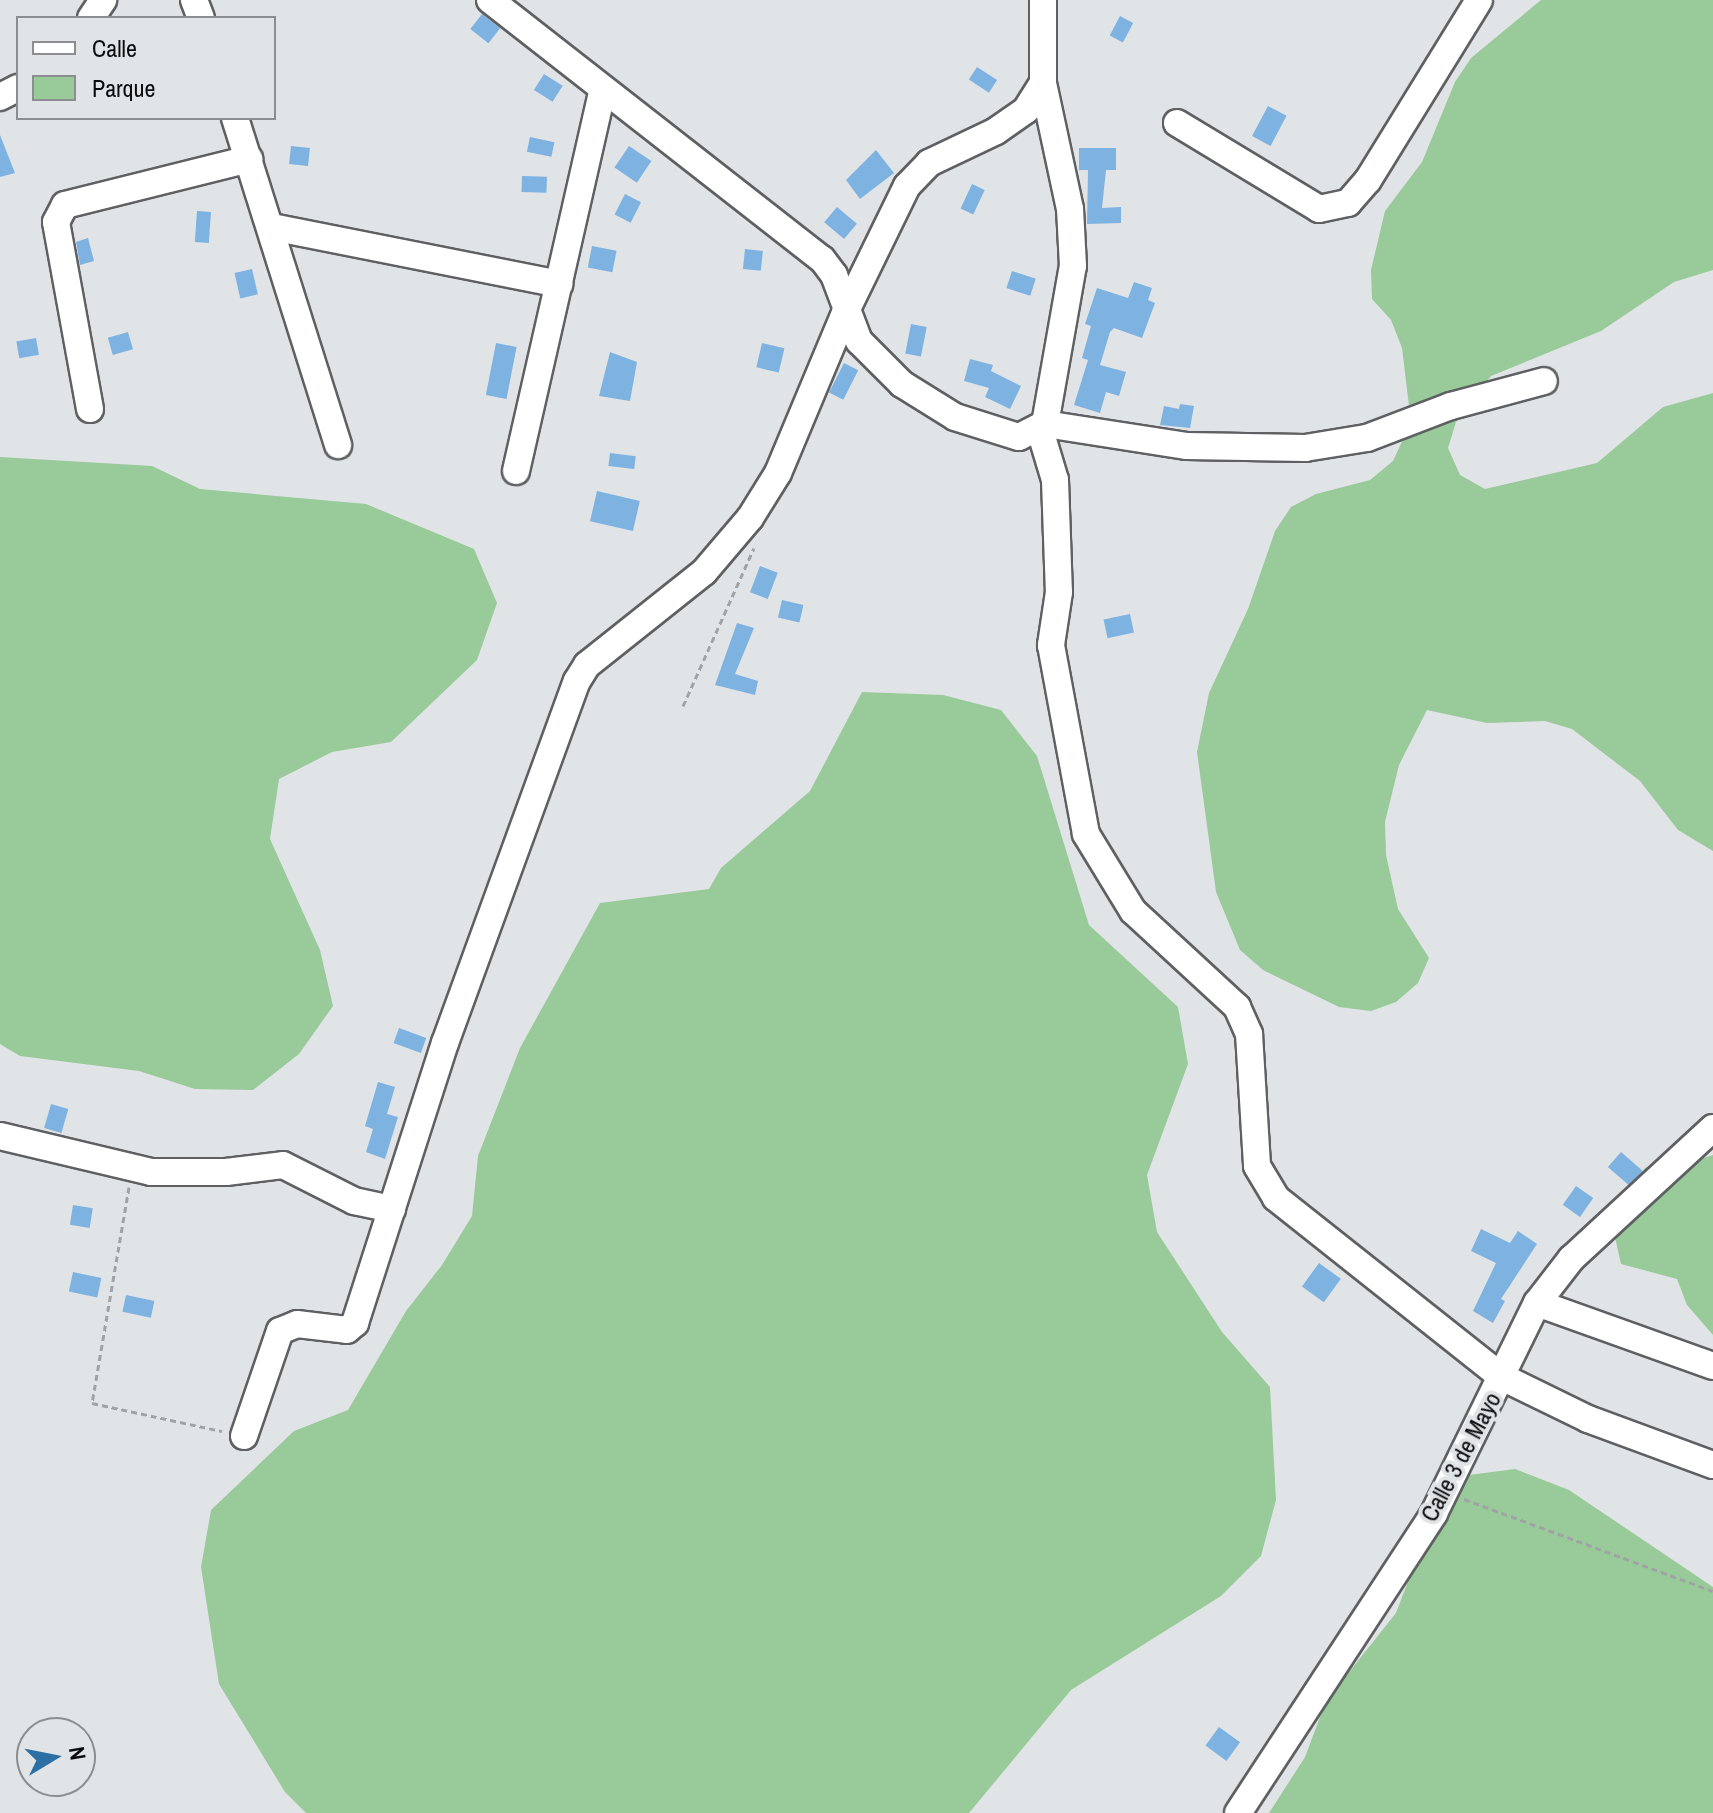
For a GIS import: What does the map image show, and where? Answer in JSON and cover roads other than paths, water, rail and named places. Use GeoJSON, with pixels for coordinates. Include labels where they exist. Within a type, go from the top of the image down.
{"type":"FeatureCollection","features":[{"type":"Feature","properties":{"kind":"street"},"geometry":{"type":"LineString","coordinates":[[490,0],[602,91],[736,187],[822,259],[834,275],[845,313],[859,341],[924,401],[1006,436],[1042,427],[1187,446],[1305,448],[1367,438],[1451,406],[1544,381]]}},
{"type":"Feature","properties":{"kind":"street"},"geometry":{"type":"LineString","coordinates":[[1043,0],[1043,83],[1070,209],[1073,266],[1042,427],[1055,480],[1059,592],[1051,645],[1081,813],[1096,854],[1133,911],[1237,1007],[1249,1034],[1257,1166],[1276,1198],[1502,1377],[1588,1419],[1713,1465]]}},
{"type":"Feature","properties":{"kind":"street"},"geometry":{"type":"LineString","coordinates":[[1177,123],[1319,209],[1348,203],[1368,180],[1479,0]]}},
{"type":"Feature","properties":{"kind":"street"},"geometry":{"type":"LineString","coordinates":[[244,1436],[280,1331],[297,1324],[347,1330],[355,1323],[445,1043],[577,681],[587,665],[704,572],[755,509],[778,473],[845,313],[907,186],[929,163],[996,131],[1026,110],[1043,83]]}},
{"type":"Feature","properties":{"kind":"street"},"geometry":{"type":"LineString","coordinates":[[516,471],[602,91]]}},
{"type":"Feature","properties":{"kind":"street"},"geometry":{"type":"LineString","coordinates":[[236,120],[272,227],[338,445]]}},
{"type":"Feature","properties":{"kind":"street"},"geometry":{"type":"LineString","coordinates":[[90,409],[56,222],[65,205],[249,159]]}},
{"type":"Feature","properties":{"kind":"street"},"geometry":{"type":"LineString","coordinates":[[272,227],[559,284]]}},
{"type":"Feature","properties":{"kind":"street","name":"Calle 3 de Mayo"},"geometry":{"type":"LineString","coordinates":[[1238,1813],[1445,1492],[1537,1303],[1571,1259],[1713,1128]]}},
{"type":"Feature","properties":{"kind":"street"},"geometry":{"type":"LineString","coordinates":[[0,1136],[133,1167],[187,1174],[283,1165],[354,1201],[392,1209]]}},
{"type":"Feature","properties":{"kind":"street"},"geometry":{"type":"LineString","coordinates":[[1537,1303],[1713,1366]]}}]}
